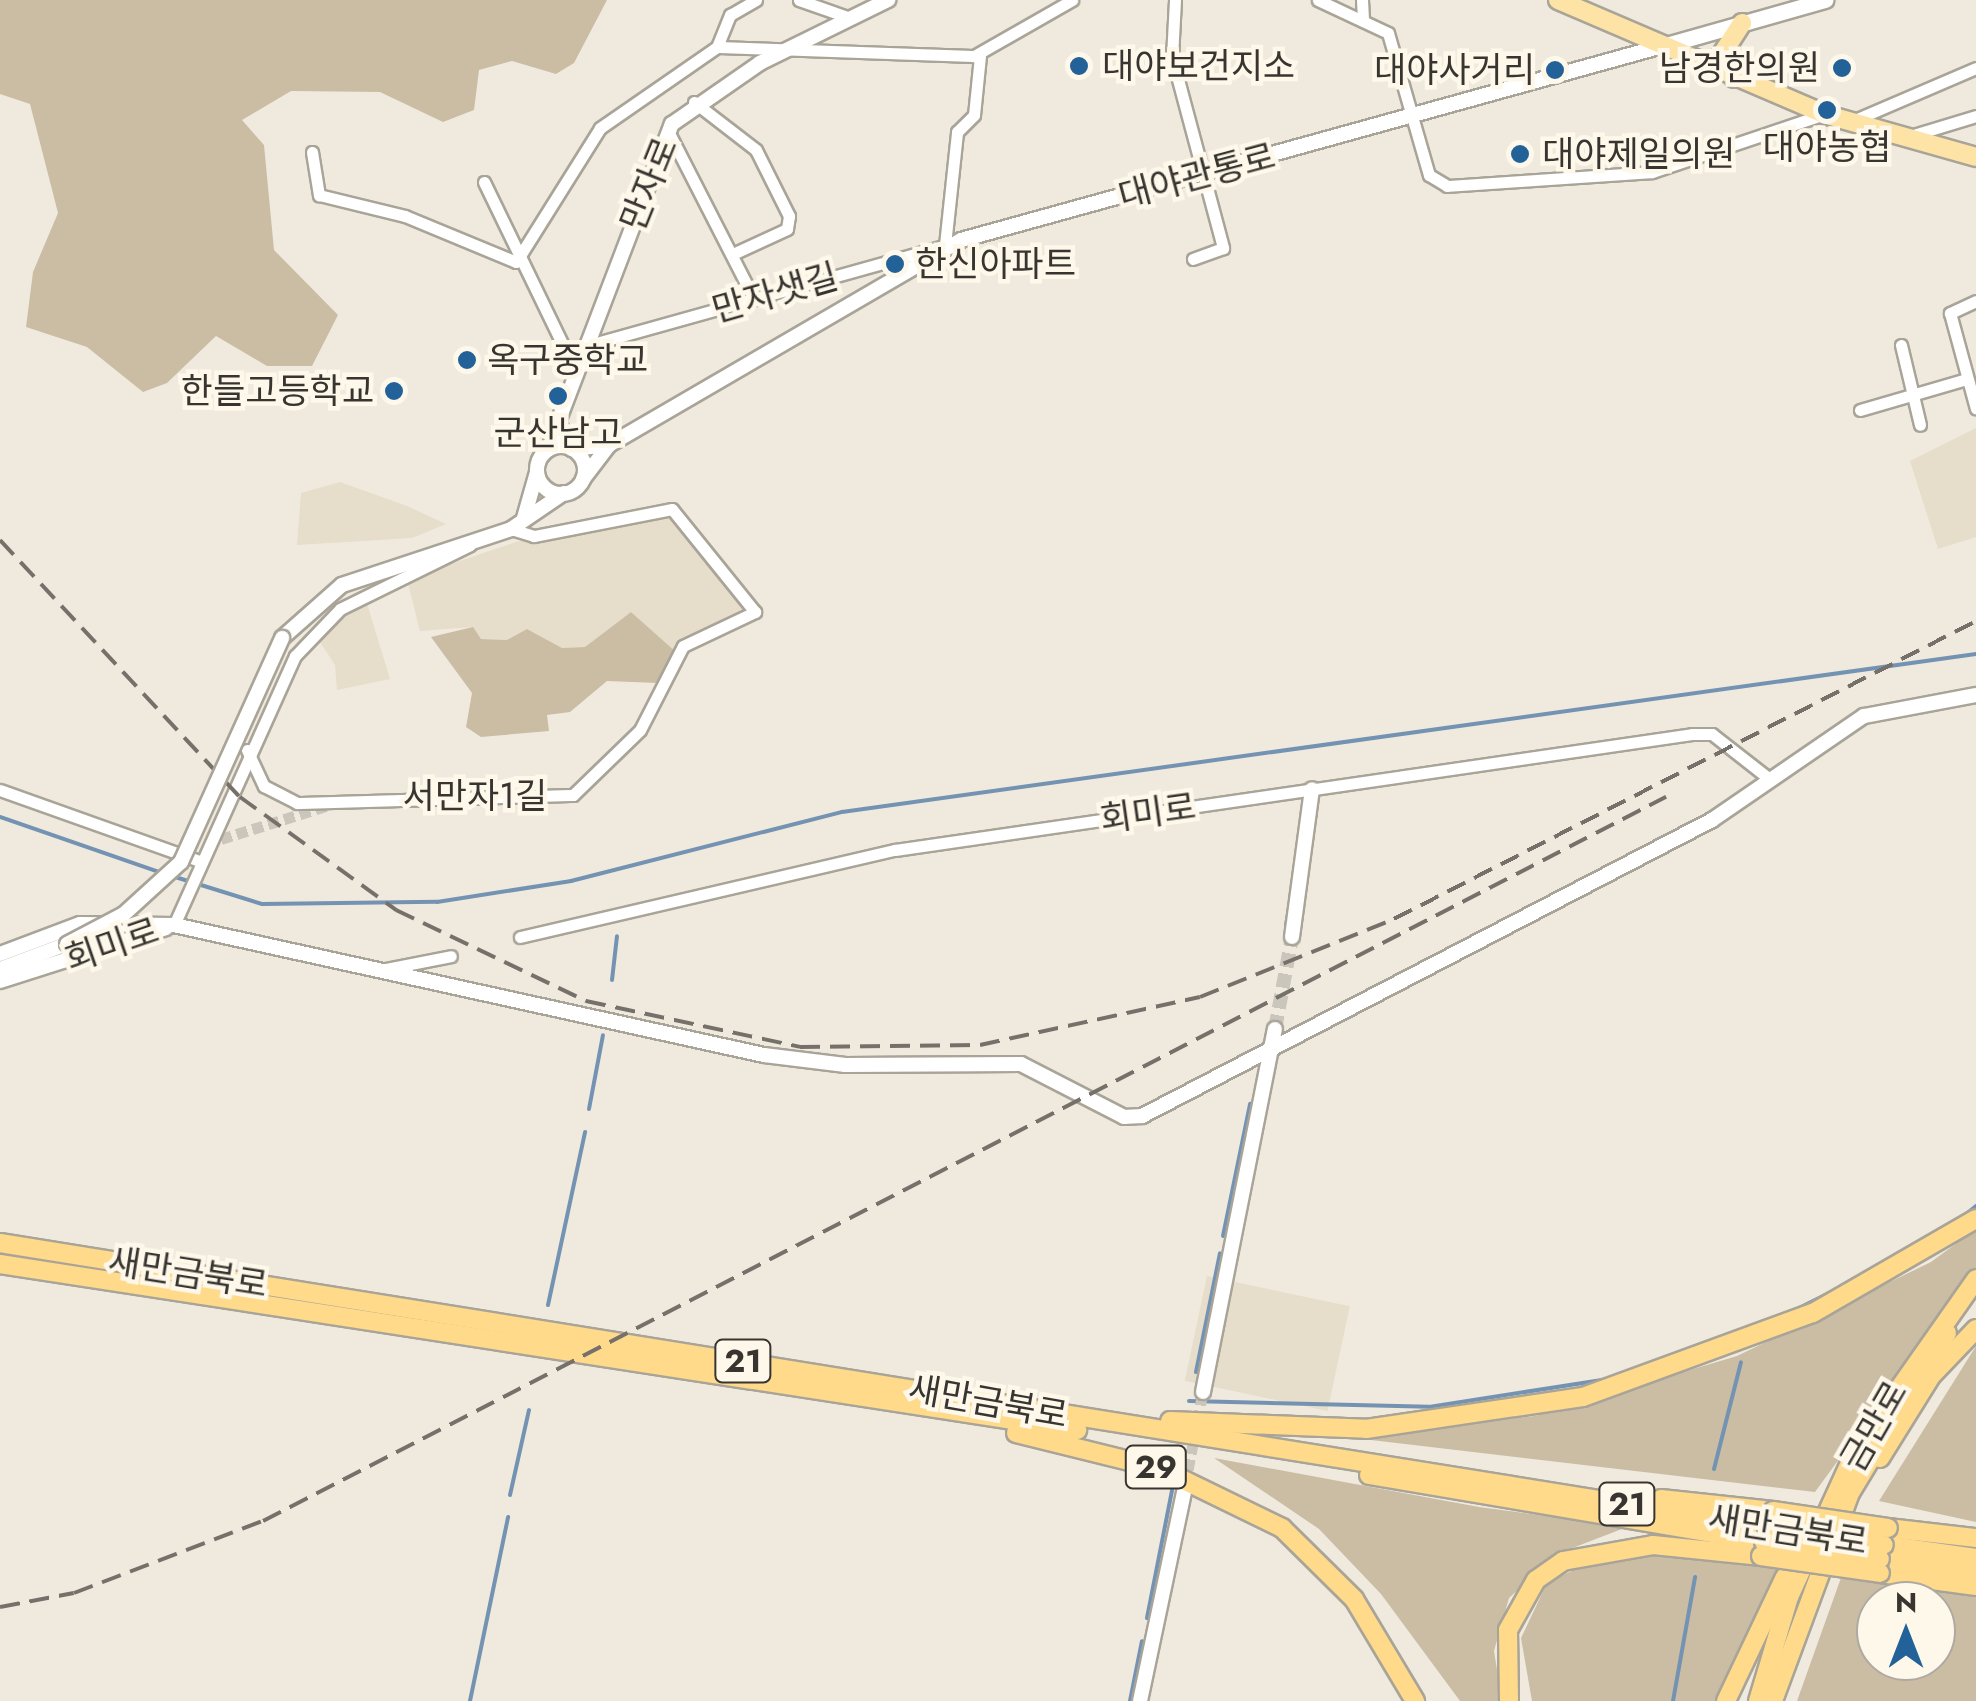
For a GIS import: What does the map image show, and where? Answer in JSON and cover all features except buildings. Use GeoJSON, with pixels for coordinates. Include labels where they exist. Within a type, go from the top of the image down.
{"type":"FeatureCollection","features":[{"type":"Feature","properties":{"kind":"highway"},"geometry":{"type":"LineString","coordinates":[[807,1380],[1206,1425],[1366,1429],[1462,1420],[1583,1397],[1758,1338],[1976,1219]]}},
{"type":"Feature","properties":{"kind":"highway","name":"새만금북로"},"geometry":{"type":"LineString","coordinates":[[0,1243],[807,1380],[1766,1534],[1883,1551],[1976,1558]]}},
{"type":"Feature","properties":{"kind":"highway","name":"새만금북로"},"geometry":{"type":"LineString","coordinates":[[0,1264],[1487,1480],[1766,1534]]}},
{"type":"Feature","properties":{"kind":"highway","name":"금만로"},"geometry":{"type":"LineString","coordinates":[[1758,1701],[1789,1597],[1887,1399],[1976,1279]]}},
{"type":"Feature","properties":{"kind":"highway","name":"금만로"},"geometry":{"type":"LineString","coordinates":[[1773,1701],[1806,1595],[1883,1430],[1976,1298]]}},
{"type":"Feature","properties":{"kind":"highway"},"geometry":{"type":"LineString","coordinates":[[1806,1595],[1931,1376],[1976,1329]]}},
{"type":"Feature","properties":{"kind":"highway","name":"29"},"geometry":{"type":"LineString","coordinates":[[807,1380],[1161,1469],[1282,1528],[1354,1600],[1415,1701]]}},
{"type":"Feature","properties":{"kind":"highway"},"geometry":{"type":"LineString","coordinates":[[1726,1701],[1820,1504],[1887,1399]]}},
{"type":"Feature","properties":{"kind":"highway"},"geometry":{"type":"LineString","coordinates":[[1509,1701],[1508,1630],[1536,1580],[1562,1561],[1766,1534],[1883,1551],[1976,1586]]}},
{"type":"Feature","properties":{"kind":"highway"},"geometry":{"type":"LineString","coordinates":[[1883,1551],[1976,1538]]}},
{"type":"Feature","properties":{"kind":"highway","name":"새만금북로"},"geometry":{"type":"LineString","coordinates":[[1883,1551],[1976,1572]]}},
{"type":"Feature","properties":{"kind":"highway"},"geometry":{"type":"LineString","coordinates":[[1354,1600],[1429,1701]]}},
{"type":"Feature","properties":{"kind":"main road"},"geometry":{"type":"LineString","coordinates":[[1558,0],[1655,48],[1824,114],[1976,157]]}},
{"type":"Feature","properties":{"kind":"main road","name":"대야관통로"},"geometry":{"type":"LineString","coordinates":[[1655,48],[1825,0]]}},
{"type":"Feature","properties":{"kind":"main road"},"geometry":{"type":"LineString","coordinates":[[1734,79],[1722,54],[1742,24]]}},
{"type":"Feature","properties":{"kind":"street"},"geometry":{"type":"LineString","coordinates":[[516,262],[600,128],[717,48],[730,15],[756,0]]}},
{"type":"Feature","properties":{"kind":"street"},"geometry":{"type":"LineString","coordinates":[[800,0],[850,18]]}},
{"type":"Feature","properties":{"kind":"street","name":"만자로"},"geometry":{"type":"LineString","coordinates":[[549,450],[668,131],[694,102],[888,0]]}},
{"type":"Feature","properties":{"kind":"street"},"geometry":{"type":"LineString","coordinates":[[717,48],[980,56],[1072,0]]}},
{"type":"Feature","properties":{"kind":"street"},"geometry":{"type":"LineString","coordinates":[[1175,0],[1172,57],[1223,248],[1192,260]]}},
{"type":"Feature","properties":{"kind":"street"},"geometry":{"type":"LineString","coordinates":[[1318,0],[1388,33],[1429,174],[1447,186],[1652,172],[1824,114]]}},
{"type":"Feature","properties":{"kind":"street"},"geometry":{"type":"LineString","coordinates":[[1362,0],[1363,21]]}},
{"type":"Feature","properties":{"kind":"street","name":"대야관통로"},"geometry":{"type":"LineString","coordinates":[[610,445],[961,240],[1655,48]]}},
{"type":"Feature","properties":{"kind":"street"},"geometry":{"type":"LineString","coordinates":[[945,245],[957,132],[974,115],[980,56]]}},
{"type":"Feature","properties":{"kind":"street"},"geometry":{"type":"LineString","coordinates":[[1850,122],[1976,68]]}},
{"type":"Feature","properties":{"kind":"street"},"geometry":{"type":"LineString","coordinates":[[694,102],[756,150],[788,216],[788,230],[738,252]]}},
{"type":"Feature","properties":{"kind":"street"},"geometry":{"type":"LineString","coordinates":[[1910,136],[1976,116]]}},
{"type":"Feature","properties":{"kind":"street"},"geometry":{"type":"LineString","coordinates":[[668,131],[738,252],[754,299]]}},
{"type":"Feature","properties":{"kind":"street"},"geometry":{"type":"LineString","coordinates":[[312,152],[320,195],[405,216],[516,262]]}},
{"type":"Feature","properties":{"kind":"street"},"geometry":{"type":"LineString","coordinates":[[484,182],[516,262],[576,372]]}},
{"type":"Feature","properties":{"kind":"street","name":"만자샛길"},"geometry":{"type":"LineString","coordinates":[[589,345],[961,240]]}},
{"type":"Feature","properties":{"kind":"street"},"geometry":{"type":"LineString","coordinates":[[1976,301],[1950,313],[1976,409]]}},
{"type":"Feature","properties":{"kind":"street"},"geometry":{"type":"LineString","coordinates":[[1901,345],[1920,425]]}},
{"type":"Feature","properties":{"kind":"street"},"geometry":{"type":"LineString","coordinates":[[1860,410],[1966,378]]}},
{"type":"Feature","properties":{"kind":"street"},"geometry":{"type":"LineString","coordinates":[[558,422],[583,480]]}},
{"type":"Feature","properties":{"kind":"street"},"geometry":{"type":"LineString","coordinates":[[524,518],[537,472],[549,450],[610,445]]}},
{"type":"Feature","properties":{"kind":"street"},"geometry":{"type":"LineString","coordinates":[[0,969],[67,944],[124,914],[181,862],[282,638],[342,584],[511,529],[583,480],[610,445]]}},
{"type":"Feature","properties":{"kind":"street"},"geometry":{"type":"LineString","coordinates":[[537,472],[543,486],[564,494]]}},
{"type":"Feature","properties":{"kind":"street","name":"서만자1길"},"geometry":{"type":"LineString","coordinates":[[248,750],[252,772],[285,798],[572,796],[640,730],[683,646],[755,612],[672,509],[534,536],[511,529]]}},
{"type":"Feature","properties":{"kind":"street"},"geometry":{"type":"LineString","coordinates":[[476,541],[340,610],[295,656],[248,750],[215,842],[174,925],[366,972],[764,1055],[845,1066],[1020,1064],[1124,1117],[1168,1108],[1269,1057],[1712,820],[1767,778],[1864,716],[1976,695]]}},
{"type":"Feature","properties":{"kind":"street","name":"회미로"},"geometry":{"type":"LineString","coordinates":[[520,937],[895,850],[1692,734],[1712,734],[1767,778]]}},
{"type":"Feature","properties":{"kind":"street"},"geometry":{"type":"LineString","coordinates":[[0,790],[200,868]]}},
{"type":"Feature","properties":{"kind":"street"},"geometry":{"type":"LineString","coordinates":[[1292,937],[1312,790]]}},
{"type":"Feature","properties":{"kind":"street","name":"서만자1길"},"geometry":{"type":"LineString","coordinates":[[326,806],[349,799]]}},
{"type":"Feature","properties":{"kind":"street","name":"회미로"},"geometry":{"type":"LineString","coordinates":[[0,954],[80,924],[174,925]]}},
{"type":"Feature","properties":{"kind":"street","name":"회미로"},"geometry":{"type":"LineString","coordinates":[[0,982],[174,925]]}},
{"type":"Feature","properties":{"kind":"street"},"geometry":{"type":"LineString","coordinates":[[366,972],[452,956]]}},
{"type":"Feature","properties":{"kind":"street"},"geometry":{"type":"LineString","coordinates":[[1203,1392],[1275,1029]]}},
{"type":"Feature","properties":{"kind":"street"},"geometry":{"type":"LineString","coordinates":[[1140,1701],[1184,1488]]}},
{"type":"Feature","properties":{"kind":"shaded area"},"geometry":{"type":"Polygon","coordinates":[[[0,0],[607,0],[574,63],[556,74],[512,61],[479,70],[474,110],[443,122],[380,92],[291,91],[242,120],[264,145],[274,250],[338,315],[312,366],[267,366],[216,336],[167,383],[143,392],[87,347],[26,327],[33,272],[58,213],[30,104],[0,94],[0,0]]]}},
{"type":"Feature","properties":{"kind":"shaded area"},"geometry":{"type":"Polygon","coordinates":[[[1976,428],[1976,537],[1938,549],[1910,461],[1976,428]]]}},
{"type":"Feature","properties":{"kind":"shaded area"},"geometry":{"type":"Polygon","coordinates":[[[340,482],[446,524],[412,538],[297,545],[301,493],[340,482]]]}},
{"type":"Feature","properties":{"kind":"shaded area"},"geometry":{"type":"Polygon","coordinates":[[[670,512],[755,612],[676,652],[631,612],[585,647],[562,648],[527,629],[508,640],[480,639],[472,627],[420,631],[407,579],[516,542],[670,512]]]}},
{"type":"Feature","properties":{"kind":"shaded area"},"geometry":{"type":"Polygon","coordinates":[[[366,600],[390,679],[337,690],[335,665],[318,639],[366,600]]]}},
{"type":"Feature","properties":{"kind":"shaded area"},"geometry":{"type":"Polygon","coordinates":[[[631,612],[676,652],[657,683],[607,681],[570,712],[547,715],[549,731],[481,737],[466,727],[472,693],[431,637],[473,627],[481,639],[507,640],[527,629],[562,648],[585,647],[631,612]]]}},
{"type":"Feature","properties":{"kind":"shaded area"},"geometry":{"type":"Polygon","coordinates":[[[1976,1229],[1976,1272],[1815,1492],[1337,1436],[1535,1416],[1737,1356],[1931,1262],[1976,1229]]]}},
{"type":"Feature","properties":{"kind":"shaded area"},"geometry":{"type":"Polygon","coordinates":[[[1207,1276],[1350,1306],[1328,1411],[1185,1381],[1207,1276]]]}},
{"type":"Feature","properties":{"kind":"shaded area"},"geometry":{"type":"Polygon","coordinates":[[[1976,1346],[1976,1522],[1879,1501],[1976,1346]]]}},
{"type":"Feature","properties":{"kind":"shaded area"},"geometry":{"type":"Polygon","coordinates":[[[1214,1458],[1479,1507],[1627,1527],[1557,1554],[1509,1598],[1494,1651],[1502,1701],[1460,1701],[1381,1594],[1319,1529],[1214,1458]]]}},
{"type":"Feature","properties":{"kind":"shaded area"},"geometry":{"type":"Polygon","coordinates":[[[1687,1554],[1780,1568],[1717,1701],[1532,1701],[1521,1638],[1547,1583],[1604,1555],[1687,1554]]]}},
{"type":"Feature","properties":{"kind":"shaded area"},"geometry":{"type":"Polygon","coordinates":[[[1842,1575],[1889,1581],[1856,1581],[1856,1681],[1956,1681],[1956,1589],[1976,1592],[1976,1701],[1797,1701],[1842,1575]]]}},
{"type":"Feature","properties":{"kind":"waterway"},"geometry":{"type":"LineString","coordinates":[[172,876],[262,904],[437,902],[571,881],[842,812],[1976,654]]}},
{"type":"Feature","properties":{"kind":"waterway"},"geometry":{"type":"LineString","coordinates":[[0,817],[162,873]]}},
{"type":"Feature","properties":{"kind":"waterway"},"geometry":{"type":"LineString","coordinates":[[1286,925],[1289,909]]}},
{"type":"Feature","properties":{"kind":"waterway"},"geometry":{"type":"LineString","coordinates":[[612,980],[617,936]]}},
{"type":"Feature","properties":{"kind":"waterway"},"geometry":{"type":"LineString","coordinates":[[589,1109],[603,1035]]}},
{"type":"Feature","properties":{"kind":"waterway"},"geometry":{"type":"LineString","coordinates":[[1223,1236],[1250,1104]]}},
{"type":"Feature","properties":{"kind":"waterway"},"geometry":{"type":"LineString","coordinates":[[548,1305],[585,1132]]}},
{"type":"Feature","properties":{"kind":"waterway"},"geometry":{"type":"LineString","coordinates":[[1960,1219],[1976,1206]]}},
{"type":"Feature","properties":{"kind":"waterway"},"geometry":{"type":"LineString","coordinates":[[1196,1372],[1220,1253]]}},
{"type":"Feature","properties":{"kind":"waterway"},"geometry":{"type":"LineString","coordinates":[[1789,1313],[1839,1288]]}},
{"type":"Feature","properties":{"kind":"waterway"},"geometry":{"type":"LineString","coordinates":[[1714,1469],[1741,1362]]}},
{"type":"Feature","properties":{"kind":"waterway"},"geometry":{"type":"LineString","coordinates":[[1189,1401],[1429,1407],[1607,1379]]}},
{"type":"Feature","properties":{"kind":"waterway"},"geometry":{"type":"LineString","coordinates":[[510,1495],[529,1410]]}},
{"type":"Feature","properties":{"kind":"waterway"},"geometry":{"type":"LineString","coordinates":[[1147,1618],[1172,1490]]}},
{"type":"Feature","properties":{"kind":"waterway"},"geometry":{"type":"LineString","coordinates":[[470,1701],[508,1517]]}},
{"type":"Feature","properties":{"kind":"waterway"},"geometry":{"type":"LineString","coordinates":[[1673,1701],[1695,1577]]}},
{"type":"Feature","properties":{"kind":"waterway"},"geometry":{"type":"LineString","coordinates":[[1130,1701],[1142,1641]]}},
{"type":"Feature","properties":{"kind":"tunnel"},"geometry":{"type":"LineString","coordinates":[[221,839],[326,806]]}},
{"type":"Feature","properties":{"kind":"tunnel"},"geometry":{"type":"LineString","coordinates":[[1275,1029],[1292,937]]}},
{"type":"Feature","properties":{"kind":"tunnel"},"geometry":{"type":"LineString","coordinates":[[1185,1486],[1203,1392]]}},
{"type":"Feature","properties":{"kind":"railway"},"geometry":{"type":"LineString","coordinates":[[0,540],[240,797],[396,910],[586,1001],[800,1047],[980,1045],[1200,997],[1394,919],[1976,621]]}},
{"type":"Feature","properties":{"kind":"railway"},"geometry":{"type":"LineString","coordinates":[[0,1607],[74,1593],[263,1521],[1666,797]]}},
{"type":"Feature","properties":{"kind":"place","name":"대야보건지소"},"geometry":{"type":"Point","coordinates":[1079,66]}},
{"type":"Feature","properties":{"kind":"place","name":"남경한의원"},"geometry":{"type":"Point","coordinates":[1842,68]}},
{"type":"Feature","properties":{"kind":"place","name":"대야사거리"},"geometry":{"type":"Point","coordinates":[1555,70]}},
{"type":"Feature","properties":{"kind":"place","name":"대야농협"},"geometry":{"type":"Point","coordinates":[1827,110]}},
{"type":"Feature","properties":{"kind":"place","name":"대야제일의원"},"geometry":{"type":"Point","coordinates":[1520,154]}},
{"type":"Feature","properties":{"kind":"place","name":"한신아파트"},"geometry":{"type":"Point","coordinates":[895,264]}},
{"type":"Feature","properties":{"kind":"place","name":"옥구중학교"},"geometry":{"type":"Point","coordinates":[467,360]}},
{"type":"Feature","properties":{"kind":"place","name":"한들고등학교"},"geometry":{"type":"Point","coordinates":[394,391]}},
{"type":"Feature","properties":{"kind":"place","name":"군산남고"},"geometry":{"type":"Point","coordinates":[558,396]}}]}
